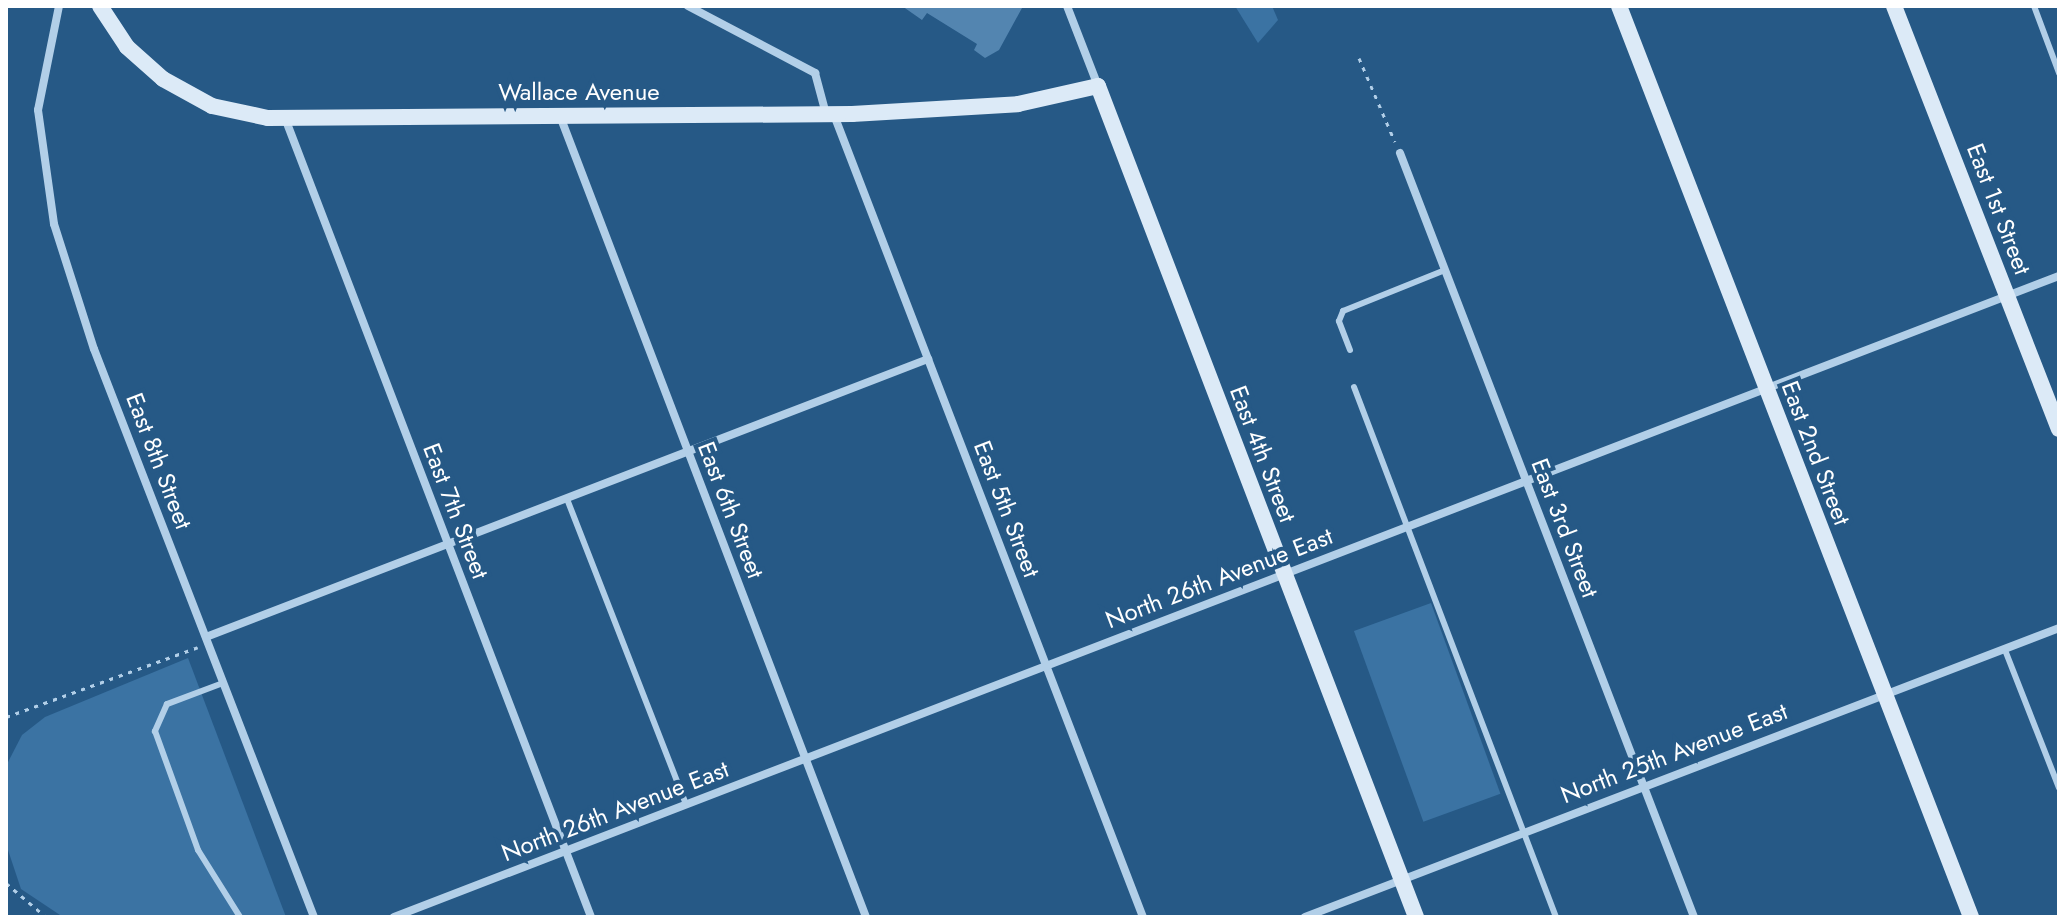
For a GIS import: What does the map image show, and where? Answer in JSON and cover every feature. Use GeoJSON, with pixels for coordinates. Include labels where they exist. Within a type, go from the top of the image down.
{"type":"FeatureCollection","features":[{"type":"Feature","properties":{"kind":"main road","name":"Wallace Avenue"},"geometry":{"type":"LineString","coordinates":[[100,6],[127,47],[181,90],[228,111],[285,118],[830,114],[1018,104],[1098,86]]}},
{"type":"Feature","properties":{"kind":"main road","name":"East 2nd Street"},"geometry":{"type":"LineString","coordinates":[[1619,6],[1971,917]]}},
{"type":"Feature","properties":{"kind":"main road","name":"East 1st Street"},"geometry":{"type":"LineString","coordinates":[[1894,6],[2059,429]]}},
{"type":"Feature","properties":{"kind":"main road","name":"East 4th Street"},"geometry":{"type":"LineString","coordinates":[[1098,86],[1416,917]]}},
{"type":"Feature","properties":{"kind":"street","name":"East 8th Street"},"geometry":{"type":"LineString","coordinates":[[59,6],[38,110],[46,194],[94,349],[314,917]]}},
{"type":"Feature","properties":{"kind":"street","name":"East 5th Street"},"geometry":{"type":"LineString","coordinates":[[688,6],[815,73],[1143,917]]}},
{"type":"Feature","properties":{"kind":"street","name":"East 4th Street"},"geometry":{"type":"LineString","coordinates":[[1067,6],[1098,86]]}},
{"type":"Feature","properties":{"kind":"street","name":"East 6th Street"},"geometry":{"type":"LineString","coordinates":[[560,116],[866,917]]}},
{"type":"Feature","properties":{"kind":"street","name":"East 7th Street"},"geometry":{"type":"LineString","coordinates":[[285,118],[591,917]]}},
{"type":"Feature","properties":{"kind":"street","name":"East 3rd Street"},"geometry":{"type":"LineString","coordinates":[[1400,153],[1694,917]]}},
{"type":"Feature","properties":{"kind":"street","name":"North 26th Avenue East"},"geometry":{"type":"LineString","coordinates":[[394,917],[2059,276]]}},
{"type":"Feature","properties":{"kind":"street"},"geometry":{"type":"LineString","coordinates":[[207,640],[928,359]]}},
{"type":"Feature","properties":{"kind":"street","name":"North 25th Avenue East"},"geometry":{"type":"LineString","coordinates":[[1305,917],[2059,628]]}},
{"type":"Feature","properties":{"kind":"lane"},"geometry":{"type":"LineString","coordinates":[[2034,6],[2059,73]]}},
{"type":"Feature","properties":{"kind":"lane"},"geometry":{"type":"LineString","coordinates":[[1350,350],[1339,321],[1343,311],[1445,270]]}},
{"type":"Feature","properties":{"kind":"lane"},"geometry":{"type":"LineString","coordinates":[[1354,387],[1556,917]]}},
{"type":"Feature","properties":{"kind":"lane"},"geometry":{"type":"LineString","coordinates":[[567,499],[686,805]]}},
{"type":"Feature","properties":{"kind":"lane"},"geometry":{"type":"LineString","coordinates":[[2005,650],[2059,788]]}},
{"type":"Feature","properties":{"kind":"lane"},"geometry":{"type":"LineString","coordinates":[[223,683],[167,704],[155,731],[198,850],[240,917]]}},
{"type":"Feature","properties":{"kind":"path"},"geometry":{"type":"LineString","coordinates":[[1359,58],[1400,153]]}},
{"type":"Feature","properties":{"kind":"path"},"geometry":{"type":"LineString","coordinates":[[6,717],[207,640]]}},
{"type":"Feature","properties":{"kind":"path"},"geometry":{"type":"LineString","coordinates":[[6,883],[46,917]]}},
{"type":"Feature","properties":{"kind":"shaded area"},"geometry":{"type":"Polygon","coordinates":[[[1235,6],[1272,6],[1278,20],[1258,43],[1235,6]]]}},
{"type":"Feature","properties":{"kind":"shaded area"},"geometry":{"type":"Polygon","coordinates":[[[1431,603],[1500,794],[1423,822],[1354,631],[1431,603]]]}},
{"type":"Feature","properties":{"kind":"shaded area"},"geometry":{"type":"Polygon","coordinates":[[[188,658],[286,917],[63,917],[21,889],[6,844],[6,766],[22,735],[45,717],[188,658]]]}},
{"type":"Feature","properties":{"kind":"building"},"geometry":{"type":"Polygon","coordinates":[[[902,6],[1022,8],[999,50],[985,58],[974,50],[977,44],[927,13],[922,20],[902,6]]]}}]}
